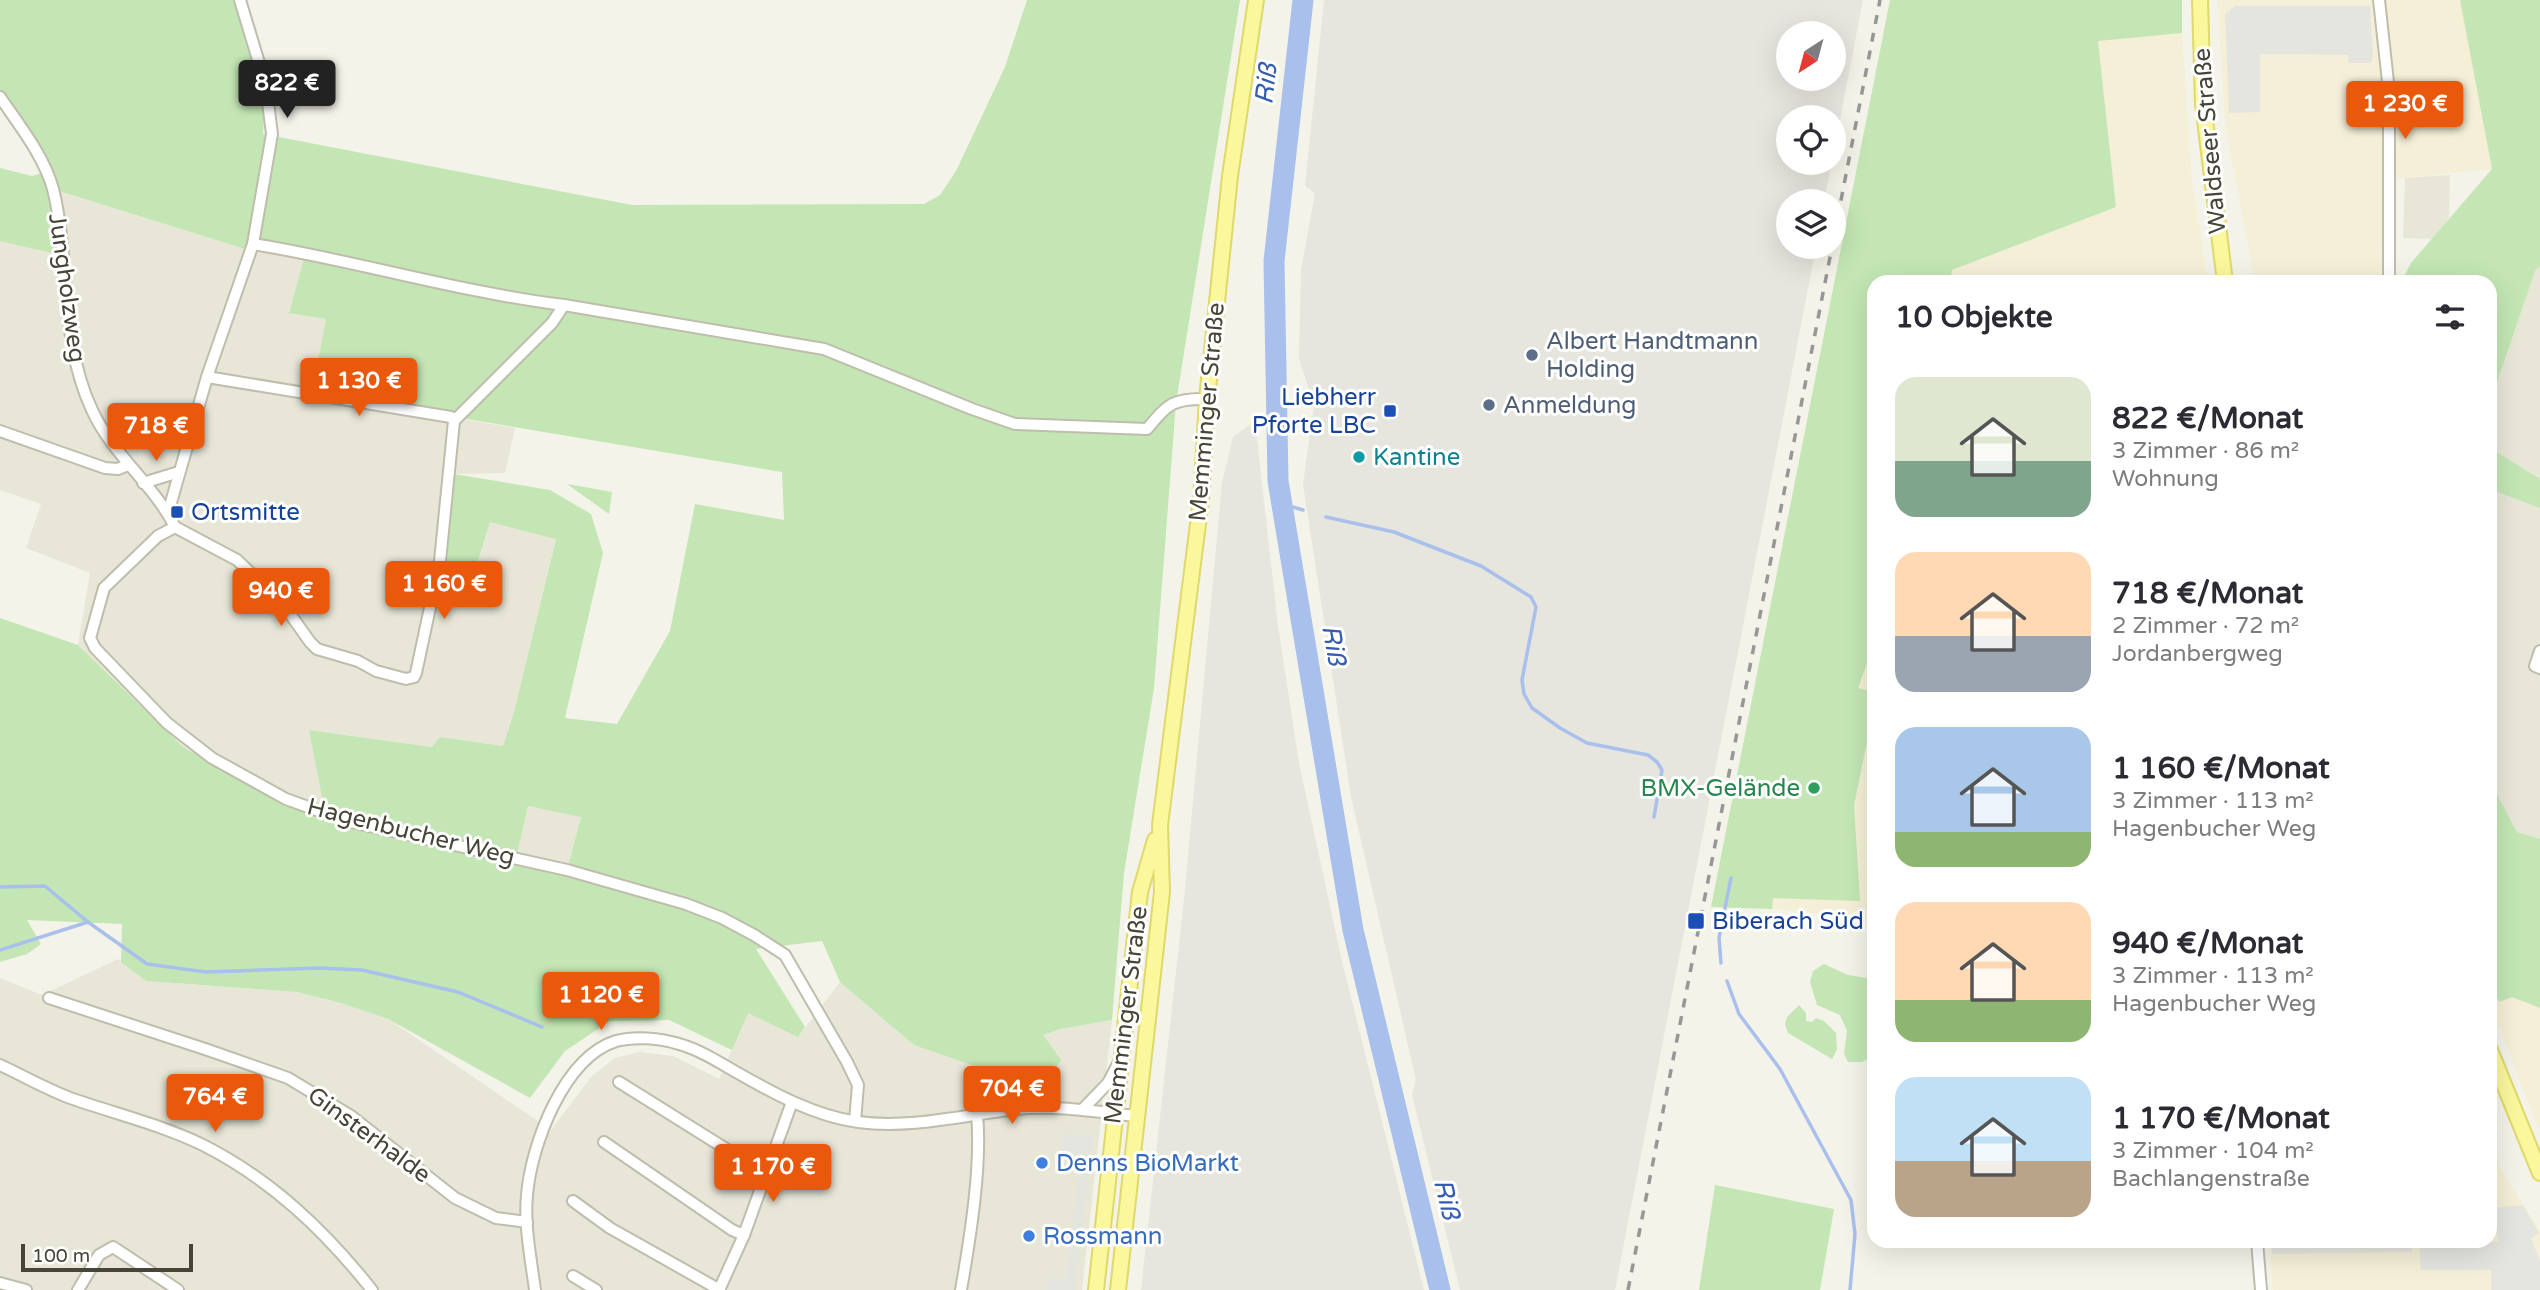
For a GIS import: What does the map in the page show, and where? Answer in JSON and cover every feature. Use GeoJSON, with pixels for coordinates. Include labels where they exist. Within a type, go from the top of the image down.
{"type":"FeatureCollection","features":[{"type":"Feature","properties":{"kind":"main road","name":"Memminger Straße"},"geometry":{"type":"LineString","coordinates":[[1118,1290],[1161,892],[1160,825],[1201,500],[1207,399],[1230,177],[1256,0]]}},
{"type":"Feature","properties":{"kind":"main road","name":"Waldseer Straße"},"geometry":{"type":"LineString","coordinates":[[2200,0],[2203,104],[2224,275]]}},
{"type":"Feature","properties":{"kind":"main road","name":"Memminger Straße"},"geometry":{"type":"LineString","coordinates":[[1096,1290],[1119,1062],[1140,892],[1160,825]]}},
{"type":"Feature","properties":{"kind":"main road"},"geometry":{"type":"LineString","coordinates":[[2497,1067],[2540,1173]]}},
{"type":"Feature","properties":{"kind":"street"},"geometry":{"type":"LineString","coordinates":[[168,513],[206,377],[253,244],[272,134],[266,86],[240,0]]}},
{"type":"Feature","properties":{"kind":"street"},"geometry":{"type":"LineString","coordinates":[[2379,0],[2389,91],[2389,275]]}},
{"type":"Feature","properties":{"kind":"street","name":"Jungholzweg"},"geometry":{"type":"LineString","coordinates":[[0,96],[35,150],[52,187],[60,228],[70,344],[92,410],[128,465],[168,513],[175,527]]}},
{"type":"Feature","properties":{"kind":"street"},"geometry":{"type":"LineString","coordinates":[[253,244],[302,252],[522,300],[824,349],[1016,424],[1147,429],[1167,406],[1179,399],[1207,399]]}},
{"type":"Feature","properties":{"kind":"street"},"geometry":{"type":"LineString","coordinates":[[175,527],[237,560],[283,604],[317,649],[358,662],[376,671],[410,679],[416,673],[440,561],[454,421],[552,323],[564,305]]}},
{"type":"Feature","properties":{"kind":"street"},"geometry":{"type":"LineString","coordinates":[[206,377],[451,417],[454,421]]}},
{"type":"Feature","properties":{"kind":"street"},"geometry":{"type":"LineString","coordinates":[[0,431],[105,468],[118,469],[128,465]]}},
{"type":"Feature","properties":{"kind":"street"},"geometry":{"type":"LineString","coordinates":[[143,483],[179,472]]}},
{"type":"Feature","properties":{"kind":"street","name":"Hagenbucher Weg"},"geometry":{"type":"LineString","coordinates":[[175,527],[158,536],[104,588],[90,638],[95,648],[167,723],[212,758],[286,799],[347,821],[567,870],[686,904],[722,918],[754,935],[785,955],[847,1062],[858,1085],[855,1121]]}},
{"type":"Feature","properties":{"kind":"street"},"geometry":{"type":"LineString","coordinates":[[2540,652],[2535,666],[2540,668]]}},
{"type":"Feature","properties":{"kind":"street","name":"Ginsterhalde"},"geometry":{"type":"LineString","coordinates":[[50,998],[288,1078],[351,1116],[455,1198],[496,1218],[527,1222]]}},
{"type":"Feature","properties":{"kind":"street"},"geometry":{"type":"LineString","coordinates":[[535,1290],[527,1222],[530,1172],[550,1112],[563,1086],[582,1065],[616,1041],[643,1038],[677,1043],[708,1055],[792,1102],[855,1121],[909,1124],[1018,1109],[1082,1110],[1137,1116]]}},
{"type":"Feature","properties":{"kind":"street"},"geometry":{"type":"LineString","coordinates":[[1082,1110],[1108,1083],[1119,1062]]}},
{"type":"Feature","properties":{"kind":"street"},"geometry":{"type":"LineString","coordinates":[[0,1065],[70,1098],[170,1131],[203,1145],[232,1162],[269,1185],[297,1208],[326,1236],[372,1290]]}},
{"type":"Feature","properties":{"kind":"street"},"geometry":{"type":"LineString","coordinates":[[619,1082],[766,1174]]}},
{"type":"Feature","properties":{"kind":"street"},"geometry":{"type":"LineString","coordinates":[[573,1201],[610,1228],[720,1290],[744,1235],[792,1102]]}},
{"type":"Feature","properties":{"kind":"street"},"geometry":{"type":"LineString","coordinates":[[961,1290],[979,1133],[977,1114]]}},
{"type":"Feature","properties":{"kind":"street"},"geometry":{"type":"LineString","coordinates":[[604,1142],[732,1230],[744,1235]]}},
{"type":"Feature","properties":{"kind":"street"},"geometry":{"type":"LineString","coordinates":[[78,1290],[99,1255],[113,1247],[178,1290]]}},
{"type":"Feature","properties":{"kind":"street"},"geometry":{"type":"LineString","coordinates":[[2258,1248],[2261,1290]]}},
{"type":"Feature","properties":{"kind":"street"},"geometry":{"type":"LineString","coordinates":[[573,1276],[596,1290]]}},
{"type":"Feature","properties":{"kind":"street"},"geometry":{"type":"LineString","coordinates":[[5,1286],[26,1290]]}},
{"type":"Feature","properties":{"kind":"shaded area"},"geometry":{"type":"Polygon","coordinates":[[[1324,0],[1863,0],[1846,89],[1846,21],[1776,21],[1776,91],[1846,91],[1843,105],[1776,105],[1776,175],[1829,175],[1827,189],[1776,189],[1776,259],[1814,259],[1615,1290],[1460,1290],[1412,1095],[1416,1080],[1351,797],[1303,484],[1314,405],[1299,359],[1301,270],[1315,193],[1305,186],[1324,0]]]}},
{"type":"Feature","properties":{"kind":"shaded area"},"geometry":{"type":"Polygon","coordinates":[[[2217,0],[2460,0],[2492,169],[2383,180],[2381,275],[2254,275],[2226,131],[2217,0]]]}},
{"type":"Feature","properties":{"kind":"shaded area"},"geometry":{"type":"Polygon","coordinates":[[[2235,6],[2370,6],[2373,55],[2371,63],[2349,63],[2348,55],[2260,54],[2260,112],[2229,113],[2225,14],[2235,6]]]}},
{"type":"Feature","properties":{"kind":"shaded area"},"geometry":{"type":"Polygon","coordinates":[[[2182,33],[2192,180],[2207,275],[1951,275],[1952,270],[2116,207],[2098,40],[2182,33]]]}},
{"type":"Feature","properties":{"kind":"shaded area"},"geometry":{"type":"Polygon","coordinates":[[[2450,175],[2449,218],[2432,239],[2403,238],[2405,178],[2450,175]]]}},
{"type":"Feature","properties":{"kind":"shaded area"},"geometry":{"type":"Polygon","coordinates":[[[48,188],[245,249],[249,238],[306,251],[289,312],[326,319],[313,393],[515,428],[505,473],[454,474],[446,574],[471,583],[490,522],[556,538],[514,712],[503,746],[440,737],[433,747],[310,730],[326,818],[285,804],[183,747],[78,645],[90,573],[26,548],[41,504],[0,490],[0,241],[61,254],[48,188]]]}},
{"type":"Feature","properties":{"kind":"shaded area"},"geometry":{"type":"Polygon","coordinates":[[[2540,266],[2540,839],[2517,832],[2497,794],[2497,382],[2535,271],[2540,266]]]}},
{"type":"Feature","properties":{"kind":"shaded area"},"geometry":{"type":"Polygon","coordinates":[[[1255,421],[1278,626],[1299,763],[1341,957],[1424,1290],[1141,1290],[1184,899],[1222,483],[1233,437],[1255,421]]]}},
{"type":"Feature","properties":{"kind":"shaded area","name":"BMX-Gelände"},"geometry":{"type":"Polygon","coordinates":[[[1867,663],[1867,918],[1772,909],[1782,805],[1839,740],[1867,663]]]}},
{"type":"Feature","properties":{"kind":"shaded area"},"geometry":{"type":"Polygon","coordinates":[[[528,806],[581,816],[568,866],[517,853],[528,806]]]}},
{"type":"Feature","properties":{"kind":"shaded area"},"geometry":{"type":"Polygon","coordinates":[[[118,959],[146,981],[297,992],[388,1019],[551,1130],[592,1076],[615,1058],[639,1052],[673,1056],[719,1079],[748,1012],[798,1037],[840,982],[914,1045],[1042,1035],[1112,1020],[1082,1290],[0,1290],[0,978],[42,995],[118,959]]]}},
{"type":"Feature","properties":{"kind":"shaded area"},"geometry":{"type":"Polygon","coordinates":[[[2512,997],[2540,1008],[2540,1133],[2497,1021],[2497,1003],[2512,997]]]}},
{"type":"Feature","properties":{"kind":"shaded area"},"geometry":{"type":"Polygon","coordinates":[[[1064,1133],[1093,1135],[1074,1290],[1047,1290],[1048,1278],[1066,1280],[1069,1260],[1080,1156],[1061,1153],[1064,1133]]]}},
{"type":"Feature","properties":{"kind":"shaded area"},"geometry":{"type":"Polygon","coordinates":[[[2497,1152],[2500,1168],[2540,1230],[2540,1290],[2273,1290],[2270,1248],[2497,1248],[2497,1152]]]}},
{"type":"Feature","properties":{"kind":"shaded area"},"geometry":{"type":"Polygon","coordinates":[[[2523,1205],[2539,1233],[2531,1239],[2540,1261],[2540,1290],[2491,1290],[2491,1270],[2421,1270],[2419,1248],[2497,1248],[2497,1207],[2523,1205]]]}},
{"type":"Feature","properties":{"kind":"shaded area"},"geometry":{"type":"Polygon","coordinates":[[[2272,1248],[2412,1248],[2412,1252],[2272,1254],[2272,1248]]]}},
{"type":"Feature","properties":{"kind":"green space"},"geometry":{"type":"Polygon","coordinates":[[[0,0],[236,0],[260,83],[263,134],[632,205],[924,204],[940,195],[956,171],[1005,67],[1027,0],[1240,0],[1176,403],[1154,688],[1124,873],[1112,1020],[1060,1029],[1043,1035],[1061,1060],[1049,1077],[978,1067],[914,1045],[840,982],[822,941],[756,949],[805,1027],[798,1037],[748,1013],[732,1050],[669,1020],[610,1021],[565,1051],[530,1098],[388,1019],[341,1003],[297,992],[146,981],[121,962],[122,924],[27,920],[41,944],[27,954],[0,962],[0,618],[78,645],[183,747],[285,804],[326,817],[309,730],[432,747],[440,737],[503,746],[514,712],[556,539],[490,522],[471,583],[446,574],[454,474],[550,490],[591,514],[603,553],[565,718],[617,724],[670,631],[695,504],[784,520],[782,472],[312,393],[326,319],[289,313],[306,251],[249,238],[245,249],[49,188],[61,255],[0,241],[0,168],[32,176],[48,171],[19,115],[0,89],[0,0]],[[528,806],[517,854],[568,866],[581,817],[528,806]]]}},
{"type":"Feature","properties":{"kind":"green space"},"geometry":{"type":"Polygon","coordinates":[[[1890,0],[2182,0],[2182,33],[2098,41],[2116,207],[1952,270],[1951,275],[1867,275],[1867,663],[1858,688],[1867,690],[1867,742],[1854,805],[1860,901],[1773,898],[1772,909],[1711,907],[1839,259],[1846,259],[1846,223],[1890,0]]]}},
{"type":"Feature","properties":{"kind":"green space"},"geometry":{"type":"Polygon","coordinates":[[[2460,0],[2540,0],[2540,266],[2535,271],[2497,382],[2497,275],[2405,275],[2411,263],[2492,169],[2460,0]]]}},
{"type":"Feature","properties":{"kind":"green space"},"geometry":{"type":"Polygon","coordinates":[[[2497,452],[2540,479],[2540,508],[2497,492],[2497,452]]]}},
{"type":"Feature","properties":{"kind":"green space"},"geometry":{"type":"Polygon","coordinates":[[[567,484],[612,492],[609,514],[567,484]]]}},
{"type":"Feature","properties":{"kind":"green space"},"geometry":{"type":"Polygon","coordinates":[[[2497,794],[2517,832],[2540,839],[2540,1008],[2512,997],[2499,1002],[2497,794]]]}},
{"type":"Feature","properties":{"kind":"green space"},"geometry":{"type":"Polygon","coordinates":[[[1824,964],[1848,975],[1867,978],[1867,1059],[1848,1062],[1844,1054],[1847,1031],[1840,1015],[1817,1005],[1810,982],[1813,971],[1824,964]]]}},
{"type":"Feature","properties":{"kind":"green space"},"geometry":{"type":"Polygon","coordinates":[[[1799,1005],[1806,1013],[1806,1021],[1812,1022],[1816,1018],[1824,1021],[1836,1033],[1837,1049],[1832,1059],[1788,1033],[1785,1024],[1787,1017],[1799,1005]]]}},
{"type":"Feature","properties":{"kind":"green space"},"geometry":{"type":"Polygon","coordinates":[[[1715,1185],[1834,1209],[1820,1290],[1699,1290],[1715,1185]]]}},
{"type":"Feature","properties":{"kind":"waterway","name":"Riß"},"geometry":{"type":"LineString","coordinates":[[1303,0],[1274,261],[1278,481],[1353,930],[1440,1290]]}},
{"type":"Feature","properties":{"kind":"waterway"},"geometry":{"type":"LineString","coordinates":[[1282,504],[1303,510]]}},
{"type":"Feature","properties":{"kind":"waterway"},"geometry":{"type":"LineString","coordinates":[[1326,517],[1394,532],[1481,566],[1531,597],[1536,607],[1522,680],[1524,694],[1532,708],[1587,743],[1648,755],[1657,762],[1662,770],[1654,817]]}},
{"type":"Feature","properties":{"kind":"waterway"},"geometry":{"type":"LineString","coordinates":[[1721,963],[1719,938],[1731,878]]}},
{"type":"Feature","properties":{"kind":"waterway"},"geometry":{"type":"LineString","coordinates":[[0,887],[45,886],[88,922]]}},
{"type":"Feature","properties":{"kind":"waterway"},"geometry":{"type":"LineString","coordinates":[[0,950],[88,922],[147,964],[206,972],[319,968],[362,970],[458,992],[542,1027]]}},
{"type":"Feature","properties":{"kind":"waterway"},"geometry":{"type":"LineString","coordinates":[[1727,981],[1739,1014],[1780,1069],[1851,1200],[1855,1234],[1850,1290]]}},
{"type":"Feature","properties":{"kind":"railway"},"geometry":{"type":"LineString","coordinates":[[1843,189],[1880,0]]}},
{"type":"Feature","properties":{"kind":"railway"},"geometry":{"type":"LineString","coordinates":[[1628,1290],[1830,259]]}},
{"type":"Feature","properties":{"kind":"place","name":"Albert Handtmann Holding"},"geometry":{"type":"Point","coordinates":[1532,355]}},
{"type":"Feature","properties":{"kind":"place","name":"Anmeldung"},"geometry":{"type":"Point","coordinates":[1489,405]}},
{"type":"Feature","properties":{"kind":"place","name":"Liebherr Pforte LBC"},"geometry":{"type":"Point","coordinates":[1390,411]}},
{"type":"Feature","properties":{"kind":"place","name":"Kantine"},"geometry":{"type":"Point","coordinates":[1359,457]}},
{"type":"Feature","properties":{"kind":"place","name":"Ortsmitte"},"geometry":{"type":"Point","coordinates":[177,512]}},
{"type":"Feature","properties":{"kind":"place","name":"BMX-Gelände"},"geometry":{"type":"Point","coordinates":[1814,788]}},
{"type":"Feature","properties":{"kind":"place","name":"Biberach Süd"},"geometry":{"type":"Point","coordinates":[1696,921]}},
{"type":"Feature","properties":{"kind":"place","name":"Denns BioMarkt"},"geometry":{"type":"Point","coordinates":[1042,1163]}},
{"type":"Feature","properties":{"kind":"place","name":"Rossmann"},"geometry":{"type":"Point","coordinates":[1029,1236]}}]}
